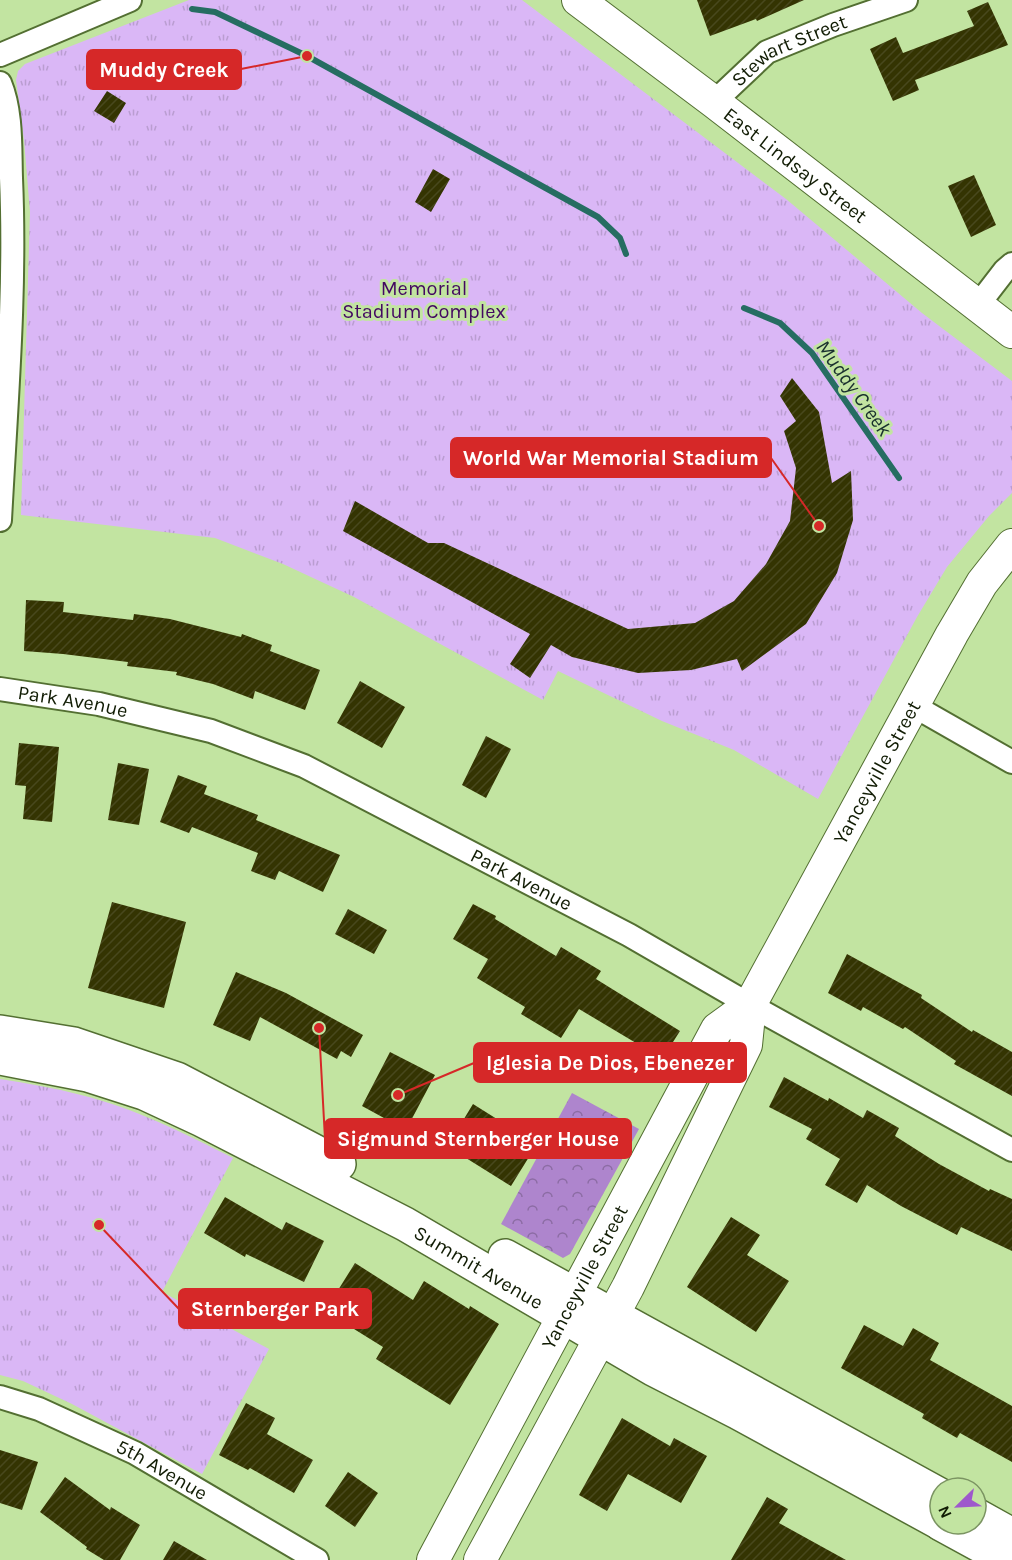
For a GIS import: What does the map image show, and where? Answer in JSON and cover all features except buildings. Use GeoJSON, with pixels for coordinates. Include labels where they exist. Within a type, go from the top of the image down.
{"type":"FeatureCollection","features":[{"type":"Feature","properties":{"kind":"main road","name":"Summit Avenue"},"geometry":{"type":"LineString","coordinates":[[0,1032],[74,1044],[177,1079],[400,1196],[568,1305],[606,1327],[928,1488]]}},
{"type":"Feature","properties":{"kind":"main road","name":"Summit Avenue"},"geometry":{"type":"LineString","coordinates":[[0,1058],[88,1075],[144,1093],[568,1305]]}},
{"type":"Feature","properties":{"kind":"main road","name":"Summit Avenue"},"geometry":{"type":"LineString","coordinates":[[606,1327],[653,1369],[928,1517]]}},
{"type":"Feature","properties":{"kind":"main road"},"geometry":{"type":"LineString","coordinates":[[988,1521],[1012,1534]]}},
{"type":"Feature","properties":{"kind":"main road","name":"Summit Avenue"},"geometry":{"type":"LineString","coordinates":[[963,1536],[1007,1560]]}},
{"type":"Feature","properties":{"kind":"street"},"geometry":{"type":"LineString","coordinates":[[0,55],[130,0]]}},
{"type":"Feature","properties":{"kind":"street","name":"East Lindsay Street"},"geometry":{"type":"LineString","coordinates":[[578,0],[1012,332]]}},
{"type":"Feature","properties":{"kind":"street","name":"Stewart Street"},"geometry":{"type":"LineString","coordinates":[[714,102],[767,52],[833,25],[906,0]]}},
{"type":"Feature","properties":{"kind":"street"},"geometry":{"type":"LineString","coordinates":[[0,83],[9,126],[14,242],[4,351],[0,519]]}},
{"type":"Feature","properties":{"kind":"street"},"geometry":{"type":"LineString","coordinates":[[978,305],[1012,264]]}},
{"type":"Feature","properties":{"kind":"street","name":"Yanceyville Street"},"geometry":{"type":"LineString","coordinates":[[480,1560],[606,1327],[746,1045],[750,1005],[952,634],[982,583],[1012,545]]}},
{"type":"Feature","properties":{"kind":"street","name":"Park Avenue"},"geometry":{"type":"LineString","coordinates":[[0,688],[99,704],[211,731],[304,766],[629,935],[750,1005],[1012,1150]]}},
{"type":"Feature","properties":{"kind":"street"},"geometry":{"type":"LineString","coordinates":[[914,706],[1012,762]]}},
{"type":"Feature","properties":{"kind":"street","name":"Yanceyville Street"},"geometry":{"type":"LineString","coordinates":[[433,1560],[717,1029],[750,1005]]}},
{"type":"Feature","properties":{"kind":"street","name":"5th Avenue"},"geometry":{"type":"LineString","coordinates":[[0,1396],[39,1409],[135,1453],[317,1560]]}},
{"type":"Feature","properties":{"kind":"green space","name":"Memorial Stadium Complex"},"geometry":{"type":"Polygon","coordinates":[[[189,0],[522,0],[786,199],[922,313],[1012,381],[1012,493],[989,516],[947,567],[917,617],[818,799],[734,750],[662,721],[558,671],[543,700],[354,597],[283,564],[215,538],[21,515],[30,212],[16,80],[18,71],[25,64],[189,0]]]}},
{"type":"Feature","properties":{"kind":"green space"},"geometry":{"type":"Polygon","coordinates":[[[0,1079],[101,1100],[139,1114],[233,1158],[162,1292],[269,1349],[202,1474],[72,1404],[23,1381],[0,1375],[0,1079]]]}},
{"type":"Feature","properties":{"kind":"green space"},"geometry":{"type":"Polygon","coordinates":[[[572,1093],[639,1129],[570,1254],[563,1258],[501,1224],[572,1093]]]}},
{"type":"Feature","properties":{"kind":"waterway","name":"Muddy Creek"},"geometry":{"type":"LineString","coordinates":[[192,9],[215,12],[307,56],[598,217],[620,238],[626,254]]}},
{"type":"Feature","properties":{"kind":"waterway","name":"Muddy Creek"},"geometry":{"type":"LineString","coordinates":[[744,308],[780,323],[812,353],[899,478]]}},
{"type":"Feature","properties":{"kind":"place","name":"Muddy Creek"},"geometry":{"type":"Point","coordinates":[307,56]}},
{"type":"Feature","properties":{"kind":"place","name":"World War Memorial Stadium"},"geometry":{"type":"Point","coordinates":[819,526]}},
{"type":"Feature","properties":{"kind":"place","name":"Sigmund Sternberger House"},"geometry":{"type":"Point","coordinates":[319,1028]}},
{"type":"Feature","properties":{"kind":"place","name":"Iglesia De Dios, Ebenezer"},"geometry":{"type":"Point","coordinates":[398,1095]}},
{"type":"Feature","properties":{"kind":"place","name":"Sternberger Park"},"geometry":{"type":"Point","coordinates":[99,1225]}}]}
